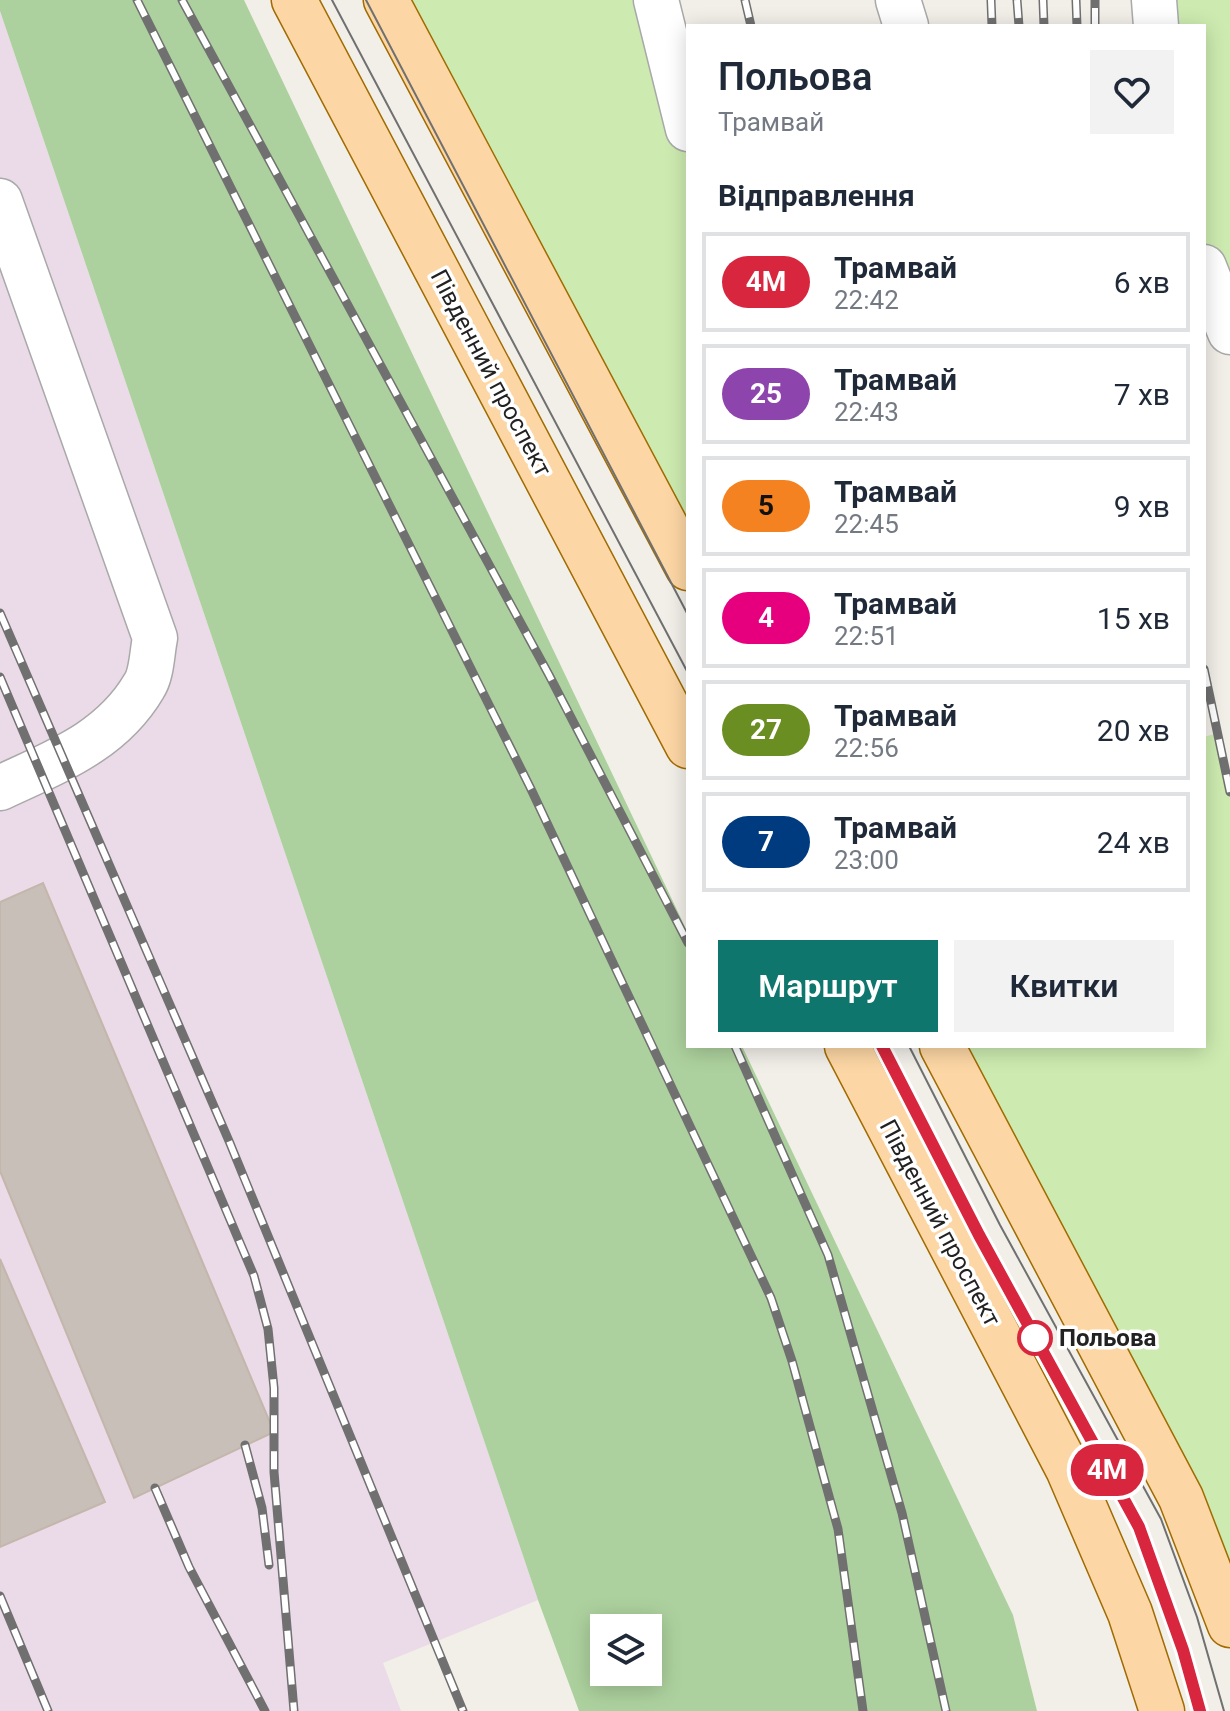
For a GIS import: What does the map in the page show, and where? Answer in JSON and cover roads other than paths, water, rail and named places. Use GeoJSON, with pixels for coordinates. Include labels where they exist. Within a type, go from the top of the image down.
{"type":"FeatureCollection","features":[{"type":"Feature","properties":{"kind":"main road","name":"Південний проспект"},"geometry":{"type":"LineString","coordinates":[[294,0],[686,742]]}},
{"type":"Feature","properties":{"kind":"main road"},"geometry":{"type":"LineString","coordinates":[[386,0],[686,564]]}},
{"type":"Feature","properties":{"kind":"main road","name":"Південний проспект"},"geometry":{"type":"LineString","coordinates":[[848,1048],[1068,1469],[1130,1613],[1162,1711]]}},
{"type":"Feature","properties":{"kind":"main road"},"geometry":{"type":"LineString","coordinates":[[943,1048],[1181,1498],[1230,1625]]}},
{"type":"Feature","properties":{"kind":"street"},"geometry":{"type":"LineString","coordinates":[[656,0],[686,121]]}},
{"type":"Feature","properties":{"kind":"street"},"geometry":{"type":"LineString","coordinates":[[898,0],[905,24]]}},
{"type":"Feature","properties":{"kind":"street"},"geometry":{"type":"LineString","coordinates":[[1154,0],[1156,24]]}},
{"type":"Feature","properties":{"kind":"street"},"geometry":{"type":"LineString","coordinates":[[0,201],[155,638],[146,685],[104,733],[63,761],[0,788]]}},
{"type":"Feature","properties":{"kind":"street"},"geometry":{"type":"LineString","coordinates":[[1206,272],[1230,332]]}},
{"type":"Feature","properties":{"kind":"tram line"},"geometry":{"type":"LineString","coordinates":[[332,0],[686,669]]}},
{"type":"Feature","properties":{"kind":"tram line"},"geometry":{"type":"LineString","coordinates":[[366,0],[686,611]]}},
{"type":"Feature","properties":{"kind":"tram line"},"geometry":{"type":"LineString","coordinates":[[883,1048],[979,1235],[1139,1527],[1192,1677],[1200,1711]]}},
{"type":"Feature","properties":{"kind":"tram line","name":"4М"},"geometry":{"type":"LineString","coordinates":[[883,1048],[979,1235],[1139,1527],[1192,1677],[1200,1711]]}},
{"type":"Feature","properties":{"kind":"tram line"},"geometry":{"type":"LineString","coordinates":[[910,1048],[1000,1225],[1161,1519],[1197,1617],[1224,1711]]}},
{"type":"Feature","properties":{"kind":"railway"},"geometry":{"type":"LineString","coordinates":[[137,0],[530,787],[771,1298],[792,1361],[838,1529],[863,1711]]}},
{"type":"Feature","properties":{"kind":"railway"},"geometry":{"type":"LineString","coordinates":[[182,0],[549,675],[686,939]]}},
{"type":"Feature","properties":{"kind":"railway"},"geometry":{"type":"LineString","coordinates":[[745,0],[751,24]]}},
{"type":"Feature","properties":{"kind":"railway"},"geometry":{"type":"LineString","coordinates":[[991,0],[992,24]]}},
{"type":"Feature","properties":{"kind":"railway"},"geometry":{"type":"LineString","coordinates":[[1017,0],[1019,24]]}},
{"type":"Feature","properties":{"kind":"railway"},"geometry":{"type":"LineString","coordinates":[[1043,0],[1044,24]]}},
{"type":"Feature","properties":{"kind":"railway"},"geometry":{"type":"LineString","coordinates":[[1076,0],[1077,24]]}},
{"type":"Feature","properties":{"kind":"railway"},"geometry":{"type":"LineString","coordinates":[[1095,0],[1095,24]]}},
{"type":"Feature","properties":{"kind":"railway"},"geometry":{"type":"LineString","coordinates":[[0,613],[229,1141],[463,1711]]}},
{"type":"Feature","properties":{"kind":"railway"},"geometry":{"type":"LineString","coordinates":[[0,677],[254,1276],[268,1329],[274,1388],[274,1472],[294,1711]]}},
{"type":"Feature","properties":{"kind":"railway"},"geometry":{"type":"LineString","coordinates":[[1206,678],[1230,792]]}},
{"type":"Feature","properties":{"kind":"railway"},"geometry":{"type":"LineString","coordinates":[[736,1048],[828,1255],[902,1513],[946,1711]]}},
{"type":"Feature","properties":{"kind":"railway"},"geometry":{"type":"LineString","coordinates":[[245,1445],[262,1508],[269,1565]]}},
{"type":"Feature","properties":{"kind":"railway"},"geometry":{"type":"LineString","coordinates":[[155,1488],[189,1567],[265,1711]]}},
{"type":"Feature","properties":{"kind":"railway"},"geometry":{"type":"LineString","coordinates":[[0,1596],[48,1711]]}},
{"type":"Feature","properties":{"kind":"place","name":"Польова"},"geometry":{"type":"Point","coordinates":[1035,1338]}}]}
